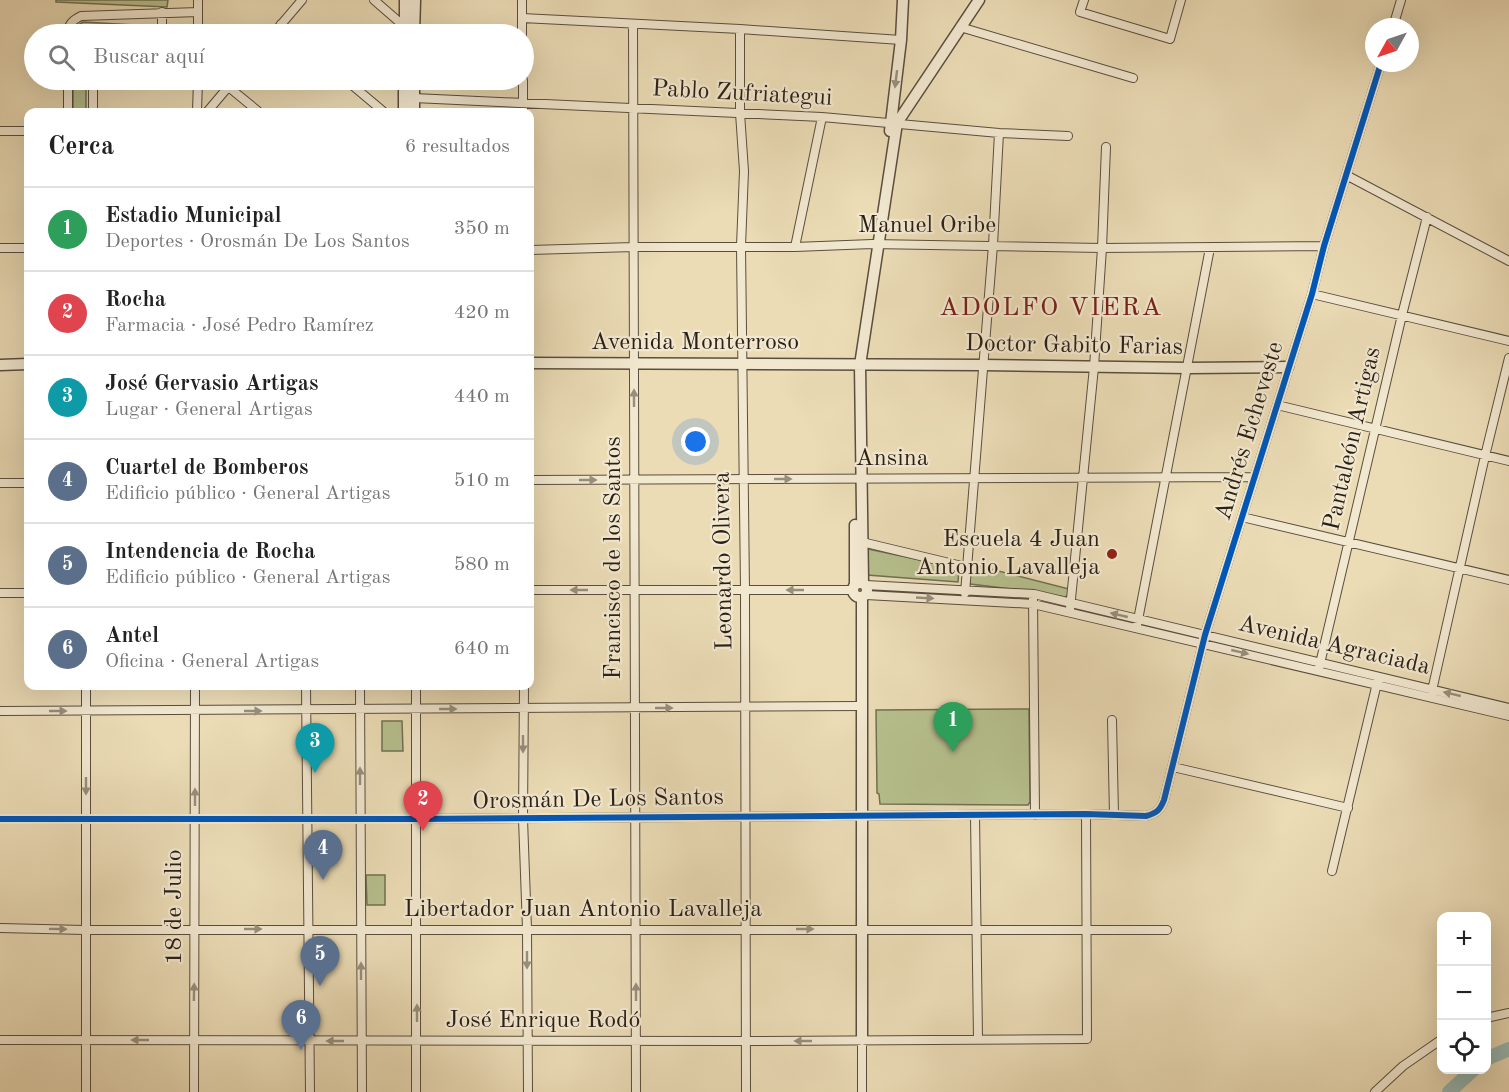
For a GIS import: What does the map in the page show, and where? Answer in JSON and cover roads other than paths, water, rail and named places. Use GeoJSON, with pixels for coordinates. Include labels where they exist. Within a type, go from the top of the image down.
{"type":"FeatureCollection","features":[{"type":"Feature","properties":{"kind":"street"},"geometry":{"type":"LineString","coordinates":[[198,0],[198,24]]}},
{"type":"Feature","properties":{"kind":"street"},"geometry":{"type":"LineString","coordinates":[[281,24],[302,0]]}},
{"type":"Feature","properties":{"kind":"street"},"geometry":{"type":"LineString","coordinates":[[374,0],[402,24]]}},
{"type":"Feature","properties":{"kind":"street"},"geometry":{"type":"LineString","coordinates":[[405,0],[409,24]]}},
{"type":"Feature","properties":{"kind":"street"},"geometry":{"type":"LineString","coordinates":[[411,24],[415,0]]}},
{"type":"Feature","properties":{"kind":"street"},"geometry":{"type":"LineString","coordinates":[[522,0],[522,24]]}},
{"type":"Feature","properties":{"kind":"street"},"geometry":{"type":"LineString","coordinates":[[861,589],[858,365],[894,123],[903,0]]}},
{"type":"Feature","properties":{"kind":"street"},"geometry":{"type":"LineString","coordinates":[[894,123],[979,0]]}},
{"type":"Feature","properties":{"kind":"street"},"geometry":{"type":"LineString","coordinates":[[1084,0],[1080,12],[1170,39],[1181,0]]}},
{"type":"Feature","properties":{"kind":"street"},"geometry":{"type":"LineString","coordinates":[[1396,18],[1401,0]]}},
{"type":"Feature","properties":{"kind":"street"},"geometry":{"type":"LineString","coordinates":[[162,12],[162,24]]}},
{"type":"Feature","properties":{"kind":"street"},"geometry":{"type":"LineString","coordinates":[[71,24],[81,16],[198,12]]}},
{"type":"Feature","properties":{"kind":"street"},"geometry":{"type":"LineString","coordinates":[[522,18],[901,40]]}},
{"type":"Feature","properties":{"kind":"street","name":"Francisco de los Santos"},"geometry":{"type":"LineString","coordinates":[[633,24],[636,1092]]}},
{"type":"Feature","properties":{"kind":"street"},"geometry":{"type":"LineString","coordinates":[[960,27],[1134,78]]}},
{"type":"Feature","properties":{"kind":"street","name":"Leonardo Olivera"},"geometry":{"type":"LineString","coordinates":[[740,29],[740,113],[744,171],[741,246],[745,590],[746,1092]]}},
{"type":"Feature","properties":{"kind":"street","name":"Andrés Echeveste"},"geometry":{"type":"LineString","coordinates":[[1160,811],[1203,639],[1312,294],[1324,246],[1378,72]]}},
{"type":"Feature","properties":{"kind":"street"},"geometry":{"type":"LineString","coordinates":[[68,90],[68,108]]}},
{"type":"Feature","properties":{"kind":"street"},"geometry":{"type":"LineString","coordinates":[[93,90],[93,108]]}},
{"type":"Feature","properties":{"kind":"street"},"geometry":{"type":"LineString","coordinates":[[197,108],[198,90]]}},
{"type":"Feature","properties":{"kind":"street"},"geometry":{"type":"LineString","coordinates":[[210,108],[226,90]]}},
{"type":"Feature","properties":{"kind":"street"},"geometry":{"type":"LineString","coordinates":[[239,90],[255,108]]}},
{"type":"Feature","properties":{"kind":"street"},"geometry":{"type":"LineString","coordinates":[[358,90],[379,108]]}},
{"type":"Feature","properties":{"kind":"street"},"geometry":{"type":"LineString","coordinates":[[404,90],[404,108]]}},
{"type":"Feature","properties":{"kind":"street"},"geometry":{"type":"LineString","coordinates":[[414,90],[414,108]]}},
{"type":"Feature","properties":{"kind":"street"},"geometry":{"type":"LineString","coordinates":[[523,90],[523,108]]}},
{"type":"Feature","properties":{"kind":"street","name":"Pablo Zufriategui"},"geometry":{"type":"LineString","coordinates":[[414,98],[523,108],[633,108],[822,117],[999,133],[1068,136]]}},
{"type":"Feature","properties":{"kind":"street"},"geometry":{"type":"LineString","coordinates":[[795,247],[822,117]]}},
{"type":"Feature","properties":{"kind":"street"},"geometry":{"type":"LineString","coordinates":[[0,131],[24,131]]}},
{"type":"Feature","properties":{"kind":"street"},"geometry":{"type":"LineString","coordinates":[[964,600],[972,478],[993,245],[999,133]]}},
{"type":"Feature","properties":{"kind":"street"},"geometry":{"type":"LineString","coordinates":[[1071,608],[1094,367],[1106,147]]}},
{"type":"Feature","properties":{"kind":"street"},"geometry":{"type":"LineString","coordinates":[[1346,175],[1509,261]]}},
{"type":"Feature","properties":{"kind":"street","name":"Pantaleón Artigas"},"geometry":{"type":"LineString","coordinates":[[1319,667],[1401,315],[1427,217]]}},
{"type":"Feature","properties":{"kind":"street","name":"Manuel Oribe"},"geometry":{"type":"LineString","coordinates":[[534,250],[875,244],[1102,248],[1324,246]]}},
{"type":"Feature","properties":{"kind":"street"},"geometry":{"type":"LineString","coordinates":[[0,248],[24,248]]}},
{"type":"Feature","properties":{"kind":"street"},"geometry":{"type":"LineString","coordinates":[[1138,624],[1210,248]]}},
{"type":"Feature","properties":{"kind":"street"},"geometry":{"type":"LineString","coordinates":[[1312,294],[1509,341]]}},
{"type":"Feature","properties":{"kind":"street"},"geometry":{"type":"LineString","coordinates":[[1431,694],[1509,358]]}},
{"type":"Feature","properties":{"kind":"street","name":"Avenida Monterroso"},"geometry":{"type":"LineString","coordinates":[[534,363],[858,365]]}},
{"type":"Feature","properties":{"kind":"street"},"geometry":{"type":"LineString","coordinates":[[0,365],[24,364]]}},
{"type":"Feature","properties":{"kind":"street","name":"Doctor Gabito Farias"},"geometry":{"type":"LineString","coordinates":[[858,365],[1288,367]]}},
{"type":"Feature","properties":{"kind":"street"},"geometry":{"type":"LineString","coordinates":[[1276,405],[1509,461]]}},
{"type":"Feature","properties":{"kind":"street","name":"Ansina"},"geometry":{"type":"LineString","coordinates":[[534,480],[1254,477]]}},
{"type":"Feature","properties":{"kind":"street"},"geometry":{"type":"LineString","coordinates":[[858,479],[862,542],[862,1092]]}},
{"type":"Feature","properties":{"kind":"street"},"geometry":{"type":"LineString","coordinates":[[0,483],[24,483]]}},
{"type":"Feature","properties":{"kind":"street"},"geometry":{"type":"LineString","coordinates":[[1242,517],[1509,580]]}},
{"type":"Feature","properties":{"kind":"street"},"geometry":{"type":"LineString","coordinates":[[862,542],[966,567]]}},
{"type":"Feature","properties":{"kind":"street"},"geometry":{"type":"LineString","coordinates":[[534,590],[861,589]]}},
{"type":"Feature","properties":{"kind":"street","name":"Avenida Agraciada"},"geometry":{"type":"LineString","coordinates":[[861,589],[964,600],[1033,599]]}},
{"type":"Feature","properties":{"kind":"street","name":"Avenida Agraciada"},"geometry":{"type":"LineString","coordinates":[[861,589],[965,590],[1033,599],[1378,680],[1509,716]]}},
{"type":"Feature","properties":{"kind":"street"},"geometry":{"type":"LineString","coordinates":[[0,593],[24,593]]}},
{"type":"Feature","properties":{"kind":"street"},"geometry":{"type":"LineString","coordinates":[[1033,599],[1035,815]]}},
{"type":"Feature","properties":{"kind":"street"},"geometry":{"type":"LineString","coordinates":[[1332,871],[1378,680]]}},
{"type":"Feature","properties":{"kind":"street"},"geometry":{"type":"LineString","coordinates":[[86,690],[87,1092]]}},
{"type":"Feature","properties":{"kind":"street","name":"18 de Julio"},"geometry":{"type":"LineString","coordinates":[[194,1092],[195,690]]}},
{"type":"Feature","properties":{"kind":"street"},"geometry":{"type":"LineString","coordinates":[[306,690],[310,1092]]}},
{"type":"Feature","properties":{"kind":"street"},"geometry":{"type":"LineString","coordinates":[[360,690],[362,1092]]}},
{"type":"Feature","properties":{"kind":"street"},"geometry":{"type":"LineString","coordinates":[[416,690],[416,1092]]}},
{"type":"Feature","properties":{"kind":"street"},"geometry":{"type":"LineString","coordinates":[[524,690],[523,819],[527,929],[528,1092]]}},
{"type":"Feature","properties":{"kind":"street","name":"Avenida Agraciada"},"geometry":{"type":"LineString","coordinates":[[1431,694],[1509,708]]}},
{"type":"Feature","properties":{"kind":"street"},"geometry":{"type":"LineString","coordinates":[[0,711],[861,706]]}},
{"type":"Feature","properties":{"kind":"street"},"geometry":{"type":"LineString","coordinates":[[1112,720],[1114,815]]}},
{"type":"Feature","properties":{"kind":"street"},"geometry":{"type":"LineString","coordinates":[[1173,766],[1348,808]]}},
{"type":"Feature","properties":{"kind":"street","name":"Orosmán De Los Santos"},"geometry":{"type":"LineString","coordinates":[[0,819],[308,820],[1086,814],[1146,816],[1160,811]]}},
{"type":"Feature","properties":{"kind":"street"},"geometry":{"type":"LineString","coordinates":[[1086,814],[1086,929]]}},
{"type":"Feature","properties":{"kind":"street"},"geometry":{"type":"LineString","coordinates":[[975,815],[978,1039]]}},
{"type":"Feature","properties":{"kind":"street","name":"Libertador Juan Antonio Lavalleja"},"geometry":{"type":"LineString","coordinates":[[0,928],[86,930],[978,928],[1167,930]]}},
{"type":"Feature","properties":{"kind":"street","name":"José Enrique Rodó"},"geometry":{"type":"LineString","coordinates":[[0,1040],[1087,1039],[1086,929]]}},
{"type":"Feature","properties":{"kind":"street"},"geometry":{"type":"LineString","coordinates":[[1491,1017],[1509,1013]]}},
{"type":"Feature","properties":{"kind":"street"},"geometry":{"type":"LineString","coordinates":[[1375,1092],[1403,1065],[1437,1042]]}},
{"type":"Feature","properties":{"kind":"waterway"},"geometry":{"type":"LineString","coordinates":[[1491,1057],[1509,1049]]}},
{"type":"Feature","properties":{"kind":"waterway"},"geometry":{"type":"LineString","coordinates":[[1449,1092],[1469,1074]]}},
{"type":"Feature","properties":{"kind":"place","name":"Escuela 4 Juan Antonio Lavalleja"},"geometry":{"type":"Point","coordinates":[1112,554]}},
{"type":"Feature","properties":{"kind":"place","name":"Estadio Municipal"},"geometry":{"type":"Point","coordinates":[953,752]}},
{"type":"Feature","properties":{"kind":"place","name":"José Gervasio Artigas"},"geometry":{"type":"Point","coordinates":[315,773]}},
{"type":"Feature","properties":{"kind":"place","name":"Rocha"},"geometry":{"type":"Point","coordinates":[423,831]}},
{"type":"Feature","properties":{"kind":"place","name":"Cuartel de Bomberos"},"geometry":{"type":"Point","coordinates":[323,880]}},
{"type":"Feature","properties":{"kind":"place","name":"Intendencia de Rocha"},"geometry":{"type":"Point","coordinates":[320,986]}},
{"type":"Feature","properties":{"kind":"place","name":"Antel"},"geometry":{"type":"Point","coordinates":[301,1050]}},
{"type":"Feature","properties":{"kind":"district","name":"ADOLFO VIERA"},"geometry":{"type":"Point","coordinates":[1051,308]}}]}
